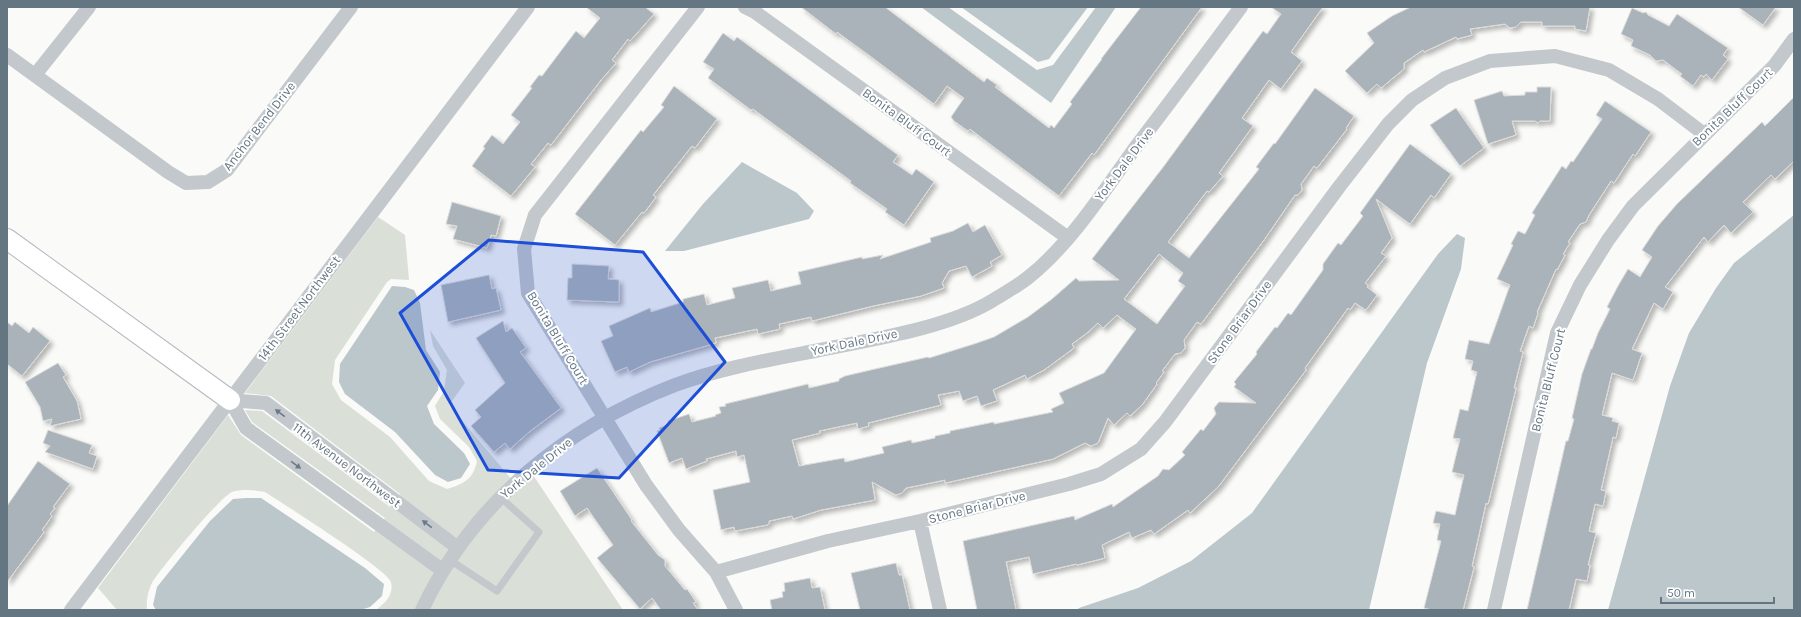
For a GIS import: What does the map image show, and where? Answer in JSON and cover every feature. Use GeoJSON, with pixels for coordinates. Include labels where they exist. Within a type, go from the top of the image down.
{"type":"FeatureCollection","features":[{"type":"Feature","properties":{"kind":"street"},"geometry":{"type":"LineString","coordinates":[[35,75],[89,7]]}},
{"type":"Feature","properties":{"kind":"street","name":"Anchor Bend Drive"},"geometry":{"type":"LineString","coordinates":[[7,55],[168,172],[186,183],[208,182],[227,170],[351,7]]}},
{"type":"Feature","properties":{"kind":"street","name":"14th Street Northwest"},"geometry":{"type":"LineString","coordinates":[[71,610],[528,7]]}},
{"type":"Feature","properties":{"kind":"street","name":"Bonita Bluff Court"},"geometry":{"type":"LineString","coordinates":[[698,7],[535,215],[524,249],[528,293],[646,485],[679,530],[716,572],[736,610]]}},
{"type":"Feature","properties":{"kind":"street","name":"Bonita Bluff Court"},"geometry":{"type":"LineString","coordinates":[[745,7],[755,12],[1068,238]]}},
{"type":"Feature","properties":{"kind":"street","name":"York Dale Drive"},"geometry":{"type":"LineString","coordinates":[[422,610],[446,565],[500,497],[557,448],[605,417],[676,385],[730,368],[896,334],[948,320],[986,304],[1030,276],[1068,238],[1241,7]]}},
{"type":"Feature","properties":{"kind":"street","name":"Bonita Bluff Court"},"geometry":{"type":"LineString","coordinates":[[1494,610],[1557,333],[1580,285],[1608,240],[1633,206],[1774,66],[1794,39]]}},
{"type":"Feature","properties":{"kind":"street","name":"Stone Briar Drive"},"geometry":{"type":"LineString","coordinates":[[716,572],[828,541],[920,521],[1069,484],[1101,474],[1141,449],[1165,422],[1339,187],[1388,124],[1412,100],[1445,78],[1490,61],[1555,56],[1609,70],[1658,99],[1704,134]]}},
{"type":"Feature","properties":{"kind":"street"},"geometry":{"type":"LineString","coordinates":[[7,239],[230,400],[246,428],[446,565]]}},
{"type":"Feature","properties":{"kind":"street","name":"11th Avenue Northwest"},"geometry":{"type":"LineString","coordinates":[[230,400],[266,403],[458,548]]}},
{"type":"Feature","properties":{"kind":"street"},"geometry":{"type":"LineString","coordinates":[[920,521],[940,610]]}},
{"type":"Feature","properties":{"kind":"lane"},"geometry":{"type":"LineString","coordinates":[[446,565],[497,590],[539,532],[500,497]]}},
{"type":"Feature","properties":{"kind":"highlighted area"},"geometry":{"type":"Polygon","coordinates":[[[489,240],[643,252],[725,362],[619,478],[488,470],[400,313],[489,240]]]}},
{"type":"Feature","properties":{"kind":"shaded area"},"geometry":{"type":"Polygon","coordinates":[[[921,7],[948,7],[1037,70],[1053,65],[1096,7],[1116,7],[1051,103],[921,7]]]}},
{"type":"Feature","properties":{"kind":"shaded area"},"geometry":{"type":"Polygon","coordinates":[[[961,7],[1088,7],[1049,59],[1038,62],[961,7]]]}},
{"type":"Feature","properties":{"kind":"shaded area"},"geometry":{"type":"Polygon","coordinates":[[[742,162],[797,193],[814,211],[809,219],[684,251],[665,251],[703,204],[742,162]]]}},
{"type":"Feature","properties":{"kind":"shaded area"},"geometry":{"type":"Polygon","coordinates":[[[1794,215],[1794,610],[1608,610],[1670,386],[1689,333],[1716,288],[1734,263],[1794,215]]]}},
{"type":"Feature","properties":{"kind":"shaded area"},"geometry":{"type":"Polygon","coordinates":[[[378,217],[405,235],[409,280],[391,279],[387,282],[335,360],[332,384],[341,400],[390,437],[429,481],[447,489],[462,483],[470,477],[477,461],[469,447],[440,419],[435,406],[444,391],[447,370],[433,346],[430,330],[465,383],[449,405],[513,481],[531,472],[623,610],[376,610],[390,595],[392,587],[391,582],[385,575],[354,551],[265,492],[240,490],[232,492],[216,506],[190,534],[166,564],[149,589],[147,610],[117,610],[98,588],[228,415],[241,435],[374,532],[385,518],[252,422],[245,410],[262,411],[390,507],[400,494],[271,396],[245,393],[378,217]]]}},
{"type":"Feature","properties":{"kind":"shaded area"},"geometry":{"type":"Polygon","coordinates":[[[1457,234],[1465,238],[1461,269],[1427,363],[1369,610],[1077,610],[1079,608],[1138,588],[1191,561],[1252,513],[1438,254],[1457,234]]]}},
{"type":"Feature","properties":{"kind":"shaded area"},"geometry":{"type":"Polygon","coordinates":[[[392,286],[405,287],[414,290],[420,303],[426,350],[440,372],[438,390],[427,406],[434,424],[464,453],[470,464],[461,478],[448,482],[435,475],[395,432],[345,394],[339,382],[340,364],[392,286]]]}},
{"type":"Feature","properties":{"kind":"shaded area"},"geometry":{"type":"Polygon","coordinates":[[[261,498],[365,568],[384,584],[382,596],[370,607],[360,610],[156,610],[153,605],[157,587],[210,521],[233,499],[261,498]]]}},
{"type":"Feature","properties":{"kind":"building"},"geometry":{"type":"Polygon","coordinates":[[[586,7],[645,7],[654,14],[630,41],[628,39],[612,60],[616,63],[551,145],[548,143],[531,164],[535,167],[511,196],[472,166],[492,135],[503,144],[520,122],[511,115],[532,88],[530,87],[539,75],[542,76],[576,31],[584,38],[600,18],[586,7]]]}},
{"type":"Feature","properties":{"kind":"building"},"geometry":{"type":"Polygon","coordinates":[[[801,7],[885,7],[984,82],[987,78],[997,85],[995,87],[1049,128],[1051,125],[1054,128],[1072,104],[1070,102],[1141,7],[1202,7],[1094,155],[1092,153],[1059,196],[970,129],[968,131],[954,121],[951,117],[964,98],[947,86],[934,104],[801,7]]]}},
{"type":"Feature","properties":{"kind":"building"},"geometry":{"type":"Polygon","coordinates":[[[1271,7],[1323,7],[1291,52],[1302,61],[1281,89],[1269,80],[1242,118],[1253,126],[1219,173],[1223,176],[1209,192],[1207,191],[1168,242],[1189,258],[1259,169],[1256,167],[1274,143],[1275,144],[1315,88],[1354,116],[1346,128],[1347,129],[1317,168],[1314,166],[1301,184],[1302,190],[1298,195],[1295,195],[1264,240],[1201,324],[1197,322],[1184,340],[1185,348],[1181,353],[1175,354],[1162,371],[1164,372],[1156,383],[1157,384],[1142,405],[1130,416],[1127,413],[1114,425],[1108,418],[1098,443],[1091,446],[1085,443],[1053,459],[945,483],[945,480],[906,488],[902,493],[896,495],[872,482],[875,500],[821,510],[793,519],[792,516],[769,521],[769,524],[767,525],[735,531],[734,527],[721,530],[713,490],[750,482],[744,455],[737,457],[736,451],[706,459],[707,461],[686,469],[682,458],[669,463],[657,431],[660,430],[659,428],[670,424],[668,421],[689,414],[692,422],[716,416],[715,415],[721,413],[719,407],[726,406],[725,404],[808,384],[809,388],[839,381],[839,379],[845,376],[929,358],[974,344],[994,337],[1028,317],[1076,278],[1079,281],[1119,280],[1092,259],[1164,166],[1263,31],[1267,34],[1281,14],[1271,7]],[[1159,254],[1124,299],[1157,324],[1185,286],[1178,281],[1183,273],[1159,254]],[[1117,315],[1103,328],[1098,323],[1072,344],[1074,348],[1044,370],[1027,379],[1025,375],[993,390],[997,401],[981,406],[977,396],[963,401],[959,391],[938,395],[941,405],[868,423],[869,426],[858,429],[857,423],[819,431],[820,433],[792,440],[799,466],[844,458],[845,462],[884,453],[882,447],[911,440],[912,443],[935,438],[935,436],[950,433],[950,431],[1053,412],[1051,409],[1064,403],[1059,393],[1104,373],[1136,329],[1117,315]]]}},
{"type":"Feature","properties":{"kind":"building"},"geometry":{"type":"Polygon","coordinates":[[[1411,7],[1590,7],[1586,31],[1575,29],[1575,26],[1542,26],[1542,22],[1521,22],[1516,27],[1510,28],[1505,24],[1470,29],[1472,35],[1457,39],[1456,37],[1424,52],[1423,50],[1404,63],[1404,69],[1381,88],[1377,84],[1367,93],[1345,71],[1374,43],[1367,33],[1392,16],[1411,7]]]}},
{"type":"Feature","properties":{"kind":"building"},"geometry":{"type":"Polygon","coordinates":[[[1738,7],[1776,7],[1763,25],[1738,7]]]}},
{"type":"Feature","properties":{"kind":"building"},"geometry":{"type":"Polygon","coordinates":[[[1632,8],[1643,13],[1646,12],[1648,15],[1669,26],[1677,14],[1728,48],[1723,55],[1728,59],[1712,80],[1706,74],[1704,77],[1701,75],[1693,86],[1680,76],[1682,74],[1663,60],[1656,61],[1650,55],[1631,46],[1633,40],[1621,34],[1632,8]]]}},
{"type":"Feature","properties":{"kind":"building"},"geometry":{"type":"Polygon","coordinates":[[[723,33],[734,41],[737,37],[898,155],[893,162],[912,175],[916,169],[934,182],[904,225],[885,212],[887,209],[850,183],[851,181],[708,78],[714,69],[703,62],[723,33]]]}},
{"type":"Feature","properties":{"kind":"building"},"geometry":{"type":"Polygon","coordinates":[[[674,86],[717,119],[695,148],[692,146],[653,195],[656,197],[644,213],[642,212],[615,245],[575,214],[641,130],[643,132],[664,107],[661,105],[674,86]]]}},
{"type":"Feature","properties":{"kind":"building"},"geometry":{"type":"Polygon","coordinates":[[[1537,87],[1551,87],[1550,121],[1540,121],[1538,123],[1535,121],[1512,121],[1516,135],[1488,144],[1474,100],[1502,91],[1504,96],[1525,95],[1525,92],[1537,92],[1537,87]]]}},
{"type":"Feature","properties":{"kind":"building"},"geometry":{"type":"Polygon","coordinates":[[[1794,97],[1794,161],[1775,179],[1771,175],[1743,202],[1753,212],[1731,233],[1724,225],[1708,242],[1704,237],[1665,287],[1673,292],[1663,309],[1654,303],[1632,349],[1642,353],[1633,380],[1612,373],[1602,415],[1613,418],[1612,421],[1619,423],[1616,438],[1613,437],[1601,490],[1606,491],[1603,506],[1595,504],[1589,531],[1596,533],[1588,565],[1590,565],[1587,581],[1576,579],[1569,610],[1527,610],[1566,441],[1568,441],[1574,419],[1572,418],[1582,374],[1591,349],[1610,309],[1607,307],[1628,269],[1640,277],[1652,257],[1642,250],[1658,226],[1677,204],[1762,122],[1765,126],[1794,97]]]}},
{"type":"Feature","properties":{"kind":"building"},"geometry":{"type":"Polygon","coordinates":[[[1605,101],[1651,132],[1635,156],[1633,154],[1614,183],[1611,181],[1586,222],[1580,224],[1568,242],[1570,243],[1563,254],[1565,255],[1557,270],[1556,269],[1537,312],[1538,313],[1533,328],[1529,326],[1520,351],[1523,352],[1514,388],[1516,388],[1488,504],[1486,503],[1472,566],[1474,567],[1463,610],[1432,610],[1424,608],[1441,541],[1437,540],[1440,524],[1433,523],[1436,511],[1455,515],[1464,475],[1452,472],[1460,439],[1453,438],[1460,409],[1468,411],[1477,372],[1471,370],[1473,361],[1465,359],[1469,340],[1489,344],[1510,285],[1497,279],[1513,245],[1511,244],[1518,231],[1525,234],[1535,215],[1532,213],[1562,166],[1566,169],[1571,161],[1573,162],[1602,119],[1596,115],[1605,101]]]}},
{"type":"Feature","properties":{"kind":"building"},"geometry":{"type":"Polygon","coordinates":[[[1456,108],[1484,148],[1460,166],[1430,125],[1456,108]]]}},
{"type":"Feature","properties":{"kind":"building"},"geometry":{"type":"Polygon","coordinates":[[[1410,144],[1451,174],[1434,198],[1431,195],[1410,224],[1376,199],[1392,238],[1381,253],[1386,256],[1365,283],[1368,285],[1367,287],[1377,295],[1366,310],[1355,303],[1350,310],[1348,308],[1305,368],[1306,370],[1218,487],[1190,513],[1188,510],[1154,534],[1151,530],[1132,538],[1129,532],[1102,545],[1105,558],[1033,574],[1029,557],[1006,562],[1016,610],[977,610],[963,541],[1074,516],[1075,520],[1112,504],[1113,507],[1158,476],[1163,469],[1169,470],[1185,455],[1182,452],[1201,429],[1203,431],[1216,414],[1214,408],[1219,402],[1256,403],[1234,387],[1236,384],[1234,382],[1257,354],[1256,352],[1275,327],[1277,328],[1288,313],[1291,315],[1323,270],[1323,264],[1338,243],[1341,245],[1363,216],[1360,213],[1410,144]]]}},
{"type":"Feature","properties":{"kind":"building"},"geometry":{"type":"Polygon","coordinates":[[[452,202],[501,216],[496,236],[491,235],[487,248],[453,239],[457,226],[446,224],[452,202]]]}},
{"type":"Feature","properties":{"kind":"building"},"geometry":{"type":"Polygon","coordinates":[[[968,223],[973,232],[985,225],[1002,255],[990,262],[992,266],[972,277],[966,266],[949,271],[942,283],[944,288],[921,296],[812,321],[811,317],[779,324],[780,329],[758,334],[757,329],[715,338],[716,343],[650,362],[629,372],[627,367],[615,372],[601,341],[613,336],[609,326],[650,308],[651,312],[683,302],[683,299],[704,294],[707,305],[735,298],[732,288],[768,280],[771,291],[801,284],[798,272],[862,257],[862,259],[883,255],[880,259],[931,242],[930,238],[953,231],[968,223]]]}},
{"type":"Feature","properties":{"kind":"building"},"geometry":{"type":"Polygon","coordinates":[[[572,264],[609,266],[608,279],[619,280],[619,302],[567,300],[568,278],[572,278],[572,264]]]}},
{"type":"Feature","properties":{"kind":"building"},"geometry":{"type":"Polygon","coordinates":[[[489,275],[492,289],[496,288],[501,310],[448,322],[441,285],[489,275]]]}},
{"type":"Feature","properties":{"kind":"building"},"geometry":{"type":"Polygon","coordinates":[[[503,321],[506,332],[512,328],[526,348],[520,352],[561,408],[529,432],[510,449],[505,443],[494,452],[471,426],[481,417],[475,410],[505,383],[476,338],[503,321]]]}},
{"type":"Feature","properties":{"kind":"building"},"geometry":{"type":"Polygon","coordinates":[[[7,322],[12,326],[15,322],[29,333],[33,327],[50,341],[22,376],[7,364],[7,322]]]}},
{"type":"Feature","properties":{"kind":"building"},"geometry":{"type":"Polygon","coordinates":[[[58,363],[66,375],[63,377],[77,401],[81,419],[50,426],[52,419],[43,421],[40,407],[25,382],[58,363]]]}},
{"type":"Feature","properties":{"kind":"building"},"geometry":{"type":"Polygon","coordinates":[[[48,430],[92,445],[89,453],[97,456],[93,469],[45,452],[50,446],[43,443],[48,430]]]}},
{"type":"Feature","properties":{"kind":"building"},"geometry":{"type":"Polygon","coordinates":[[[38,461],[70,484],[53,507],[55,508],[50,514],[52,516],[42,530],[44,532],[7,582],[7,506],[38,461]]]}},
{"type":"Feature","properties":{"kind":"building"},"geometry":{"type":"Polygon","coordinates":[[[597,468],[632,520],[631,521],[658,555],[665,560],[665,566],[685,590],[687,589],[696,602],[693,603],[698,610],[661,610],[652,598],[640,609],[597,558],[613,545],[587,508],[575,516],[560,491],[597,468]]]}},
{"type":"Feature","properties":{"kind":"building"},"geometry":{"type":"Polygon","coordinates":[[[896,563],[899,575],[902,575],[910,610],[860,610],[851,573],[896,563]]]}},
{"type":"Feature","properties":{"kind":"building"},"geometry":{"type":"Polygon","coordinates":[[[810,578],[812,588],[820,587],[825,610],[772,610],[770,600],[783,597],[782,592],[785,591],[784,583],[810,578]]]}}]}
